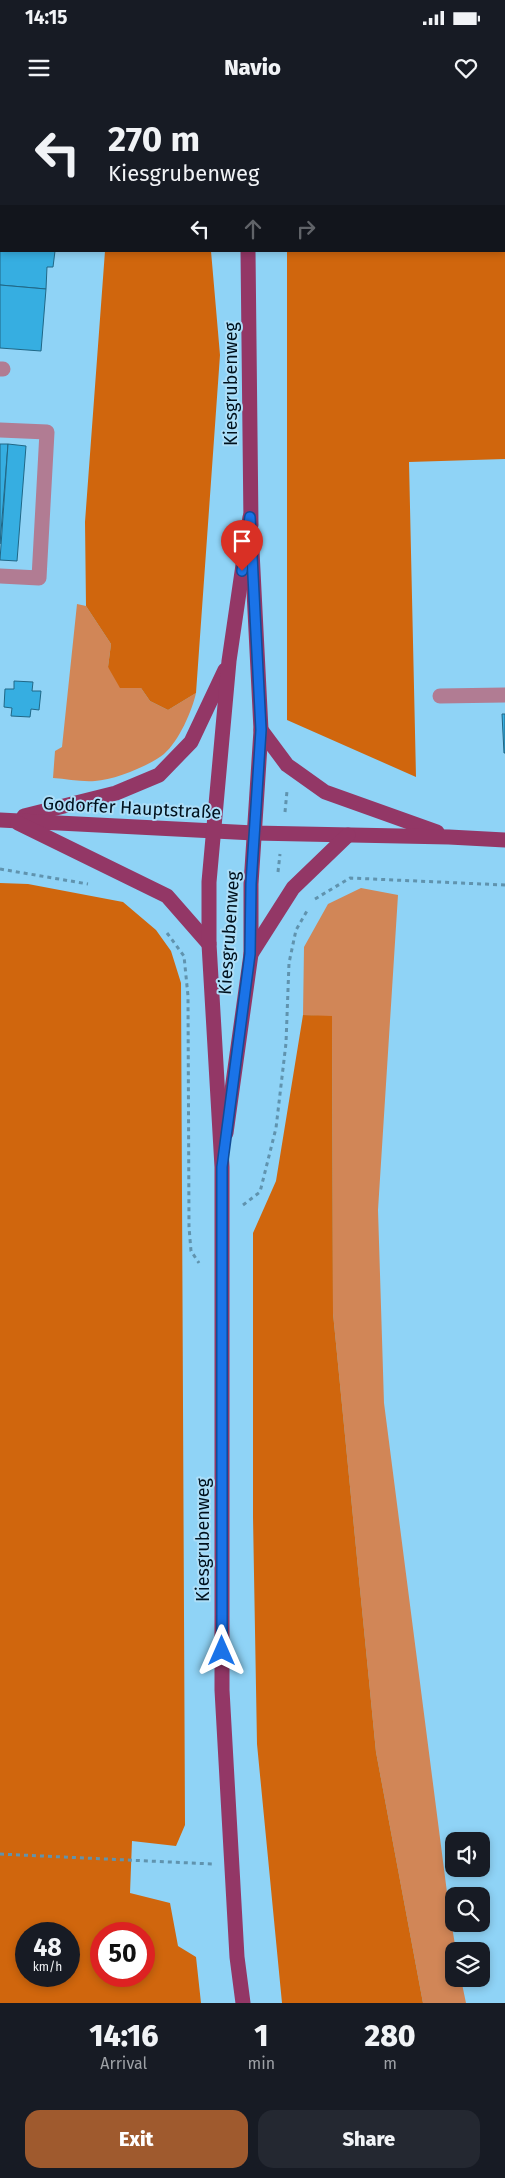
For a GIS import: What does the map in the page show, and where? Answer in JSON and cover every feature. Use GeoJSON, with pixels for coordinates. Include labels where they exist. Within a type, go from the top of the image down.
{"type":"FeatureCollection","features":[{"type":"Feature","properties":{"kind":"main road","name":"Kiesgrubenweg"},"geometry":{"type":"LineString","coordinates":[[222,1167],[250,954],[254,833],[261,730],[250,517],[248,252]]}},
{"type":"Feature","properties":{"kind":"main road","name":"Kiesgrubenweg"},"geometry":{"type":"LineString","coordinates":[[244,2003],[237,1957],[222,1690],[222,1167],[209,944],[209,882],[229,661],[250,517]]}},
{"type":"Feature","properties":{"kind":"main road","name":"Godorfer Hauptstraße"},"geometry":{"type":"LineString","coordinates":[[7,820],[116,793],[159,775],[190,742],[229,661]]}},
{"type":"Feature","properties":{"kind":"main road"},"geometry":{"type":"LineString","coordinates":[[261,730],[287,765],[325,792],[449,836],[505,840]]}},
{"type":"Feature","properties":{"kind":"main road","name":"Kiesgrubenweg"},"geometry":{"type":"LineString","coordinates":[[7,820],[167,896],[209,944]]}},
{"type":"Feature","properties":{"kind":"main road","name":"Godorfer Hauptstraße"},"geometry":{"type":"LineString","coordinates":[[7,820],[254,833],[449,836]]}},
{"type":"Feature","properties":{"kind":"main road"},"geometry":{"type":"LineString","coordinates":[[250,954],[293,888],[348,835]]}},
{"type":"Feature","properties":{"kind":"lane"},"geometry":{"type":"LineString","coordinates":[[0,430],[47,432],[39,578],[0,576]]}},
{"type":"Feature","properties":{"kind":"lane"},"geometry":{"type":"LineString","coordinates":[[440,696],[505,694]]}},
{"type":"Feature","properties":{"kind":"path"},"geometry":{"type":"LineString","coordinates":[[222,1223],[260,1192],[276,1128],[286,1043],[289,963],[296,930],[308,908]]}},
{"type":"Feature","properties":{"kind":"path"},"geometry":{"type":"LineString","coordinates":[[163,927],[184,956],[188,996],[189,1227],[191,1251],[201,1266]]}},
{"type":"Feature","properties":{"kind":"path"},"geometry":{"type":"LineString","coordinates":[[0,1854],[232,1865]]}},
{"type":"Feature","properties":{"kind":"shaded area"},"geometry":{"type":"Polygon","coordinates":[[[105,252],[211,252],[220,355],[196,693],[168,710],[150,701],[141,688],[120,688],[108,667],[111,644],[86,606],[85,522],[105,252]]]}},
{"type":"Feature","properties":{"kind":"shaded area"},"geometry":{"type":"Polygon","coordinates":[[[287,252],[505,252],[505,459],[409,462],[416,777],[287,720],[287,252]]]}},
{"type":"Feature","properties":{"kind":"shaded area"},"geometry":{"type":"Polygon","coordinates":[[[77,604],[86,606],[111,644],[108,667],[141,688],[150,701],[168,710],[196,693],[184,725],[175,742],[164,754],[141,768],[95,781],[53,778],[55,751],[62,747],[77,604]]]}},
{"type":"Feature","properties":{"kind":"shaded area"},"geometry":{"type":"Polygon","coordinates":[[[0,883],[28,884],[123,902],[156,930],[171,951],[181,983],[185,1825],[176,1846],[132,1841],[130,1893],[170,1903],[178,1946],[196,1957],[201,2003],[0,2003],[0,883]]]}},
{"type":"Feature","properties":{"kind":"shaded area"},"geometry":{"type":"Polygon","coordinates":[[[361,888],[398,895],[378,1210],[384,1403],[446,1887],[445,1932],[453,1932],[455,1942],[445,1942],[445,1987],[463,1987],[466,2003],[423,2003],[376,1752],[333,1313],[332,1017],[303,1015],[304,947],[328,904],[361,888]]]}},
{"type":"Feature","properties":{"kind":"shaded area"},"geometry":{"type":"Polygon","coordinates":[[[303,1015],[332,1016],[333,1313],[376,1752],[423,2003],[282,2003],[257,1744],[253,1517],[253,1233],[276,1181],[303,1015]]]}},
{"type":"Feature","properties":{"kind":"building"},"geometry":{"type":"Polygon","coordinates":[[[0,252],[55,252],[53,267],[47,267],[46,289],[0,285],[0,252]]]}},
{"type":"Feature","properties":{"kind":"building"},"geometry":{"type":"Polygon","coordinates":[[[0,285],[46,289],[41,351],[0,348],[0,285]]]}},
{"type":"Feature","properties":{"kind":"building"},"geometry":{"type":"Polygon","coordinates":[[[0,444],[8,444],[0,544],[0,444]]]}},
{"type":"Feature","properties":{"kind":"building"},"geometry":{"type":"Polygon","coordinates":[[[8,444],[26,446],[17,561],[0,560],[8,444]]]}},
{"type":"Feature","properties":{"kind":"building"},"geometry":{"type":"Polygon","coordinates":[[[14,681],[33,682],[32,691],[41,691],[39,710],[31,709],[30,717],[11,716],[12,708],[4,707],[5,689],[14,689],[14,681]]]}},
{"type":"Feature","properties":{"kind":"building"},"geometry":{"type":"Polygon","coordinates":[[[502,714],[505,714],[505,753],[504,753],[502,714]]]}},
{"type":"Feature","properties":{"kind":"route"},"geometry":{"type":"LineString","coordinates":[[222,1651],[222,1167],[250,954],[251,884],[261,730],[250,517],[242,571]]}}]}
